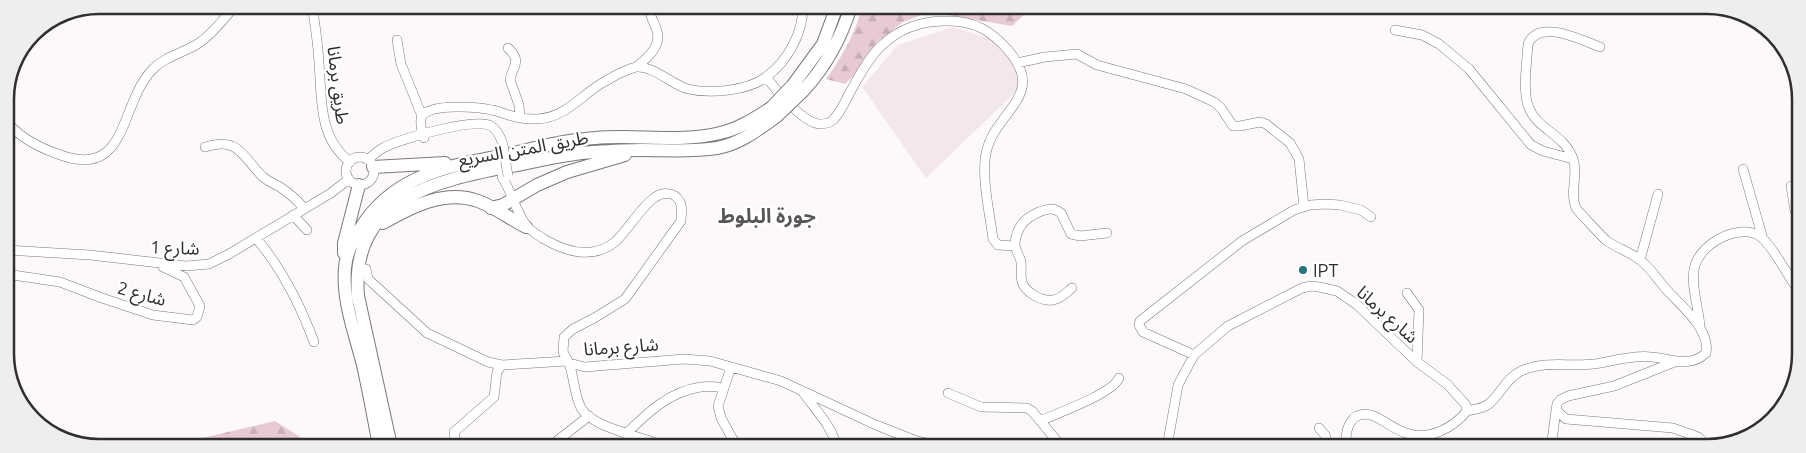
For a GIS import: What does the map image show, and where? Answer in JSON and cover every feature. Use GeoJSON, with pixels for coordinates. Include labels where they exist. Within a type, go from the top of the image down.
{"type":"FeatureCollection","features":[{"type":"Feature","properties":{"kind":"highway","name":"طريق المتن السريع"},"geometry":{"type":"LineString","coordinates":[[798,88],[823,44],[834,14]]}},
{"type":"Feature","properties":{"kind":"highway","name":"طريق المتن السريع"},"geometry":{"type":"LineString","coordinates":[[390,439],[357,288],[358,259],[366,240],[372,230],[396,204],[416,192],[445,180],[575,153],[718,148],[753,133],[798,88],[824,66],[834,48],[848,14]]}},
{"type":"Feature","properties":{"kind":"highway","name":"طريق المتن السريع"},"geometry":{"type":"LineString","coordinates":[[379,439],[369,388],[347,303],[345,268],[348,252],[355,237],[374,209],[385,198],[427,173],[460,164],[563,142],[594,138],[700,137],[720,134],[774,112]]}},
{"type":"Feature","properties":{"kind":"highway"},"geometry":{"type":"LineString","coordinates":[[491,208],[513,200],[537,185],[567,172],[615,159],[639,150]]}},
{"type":"Feature","properties":{"kind":"highway"},"geometry":{"type":"LineString","coordinates":[[371,164],[386,168],[438,163],[460,164]]}},
{"type":"Feature","properties":{"kind":"highway"},"geometry":{"type":"LineString","coordinates":[[345,268],[344,243],[354,182]]}},
{"type":"Feature","properties":{"kind":"highway"},"geometry":{"type":"LineString","coordinates":[[372,230],[408,208],[423,202],[440,199],[469,199],[479,202],[526,226]]}},
{"type":"Feature","properties":{"kind":"street"},"geometry":{"type":"LineString","coordinates":[[14,129],[45,149],[84,161],[103,155],[112,146],[138,91],[152,70],[160,63],[207,37],[228,14]]}},
{"type":"Feature","properties":{"kind":"street","name":"طريق برمانا"},"geometry":{"type":"LineString","coordinates":[[313,14],[318,43],[325,124],[337,151],[350,162]]}},
{"type":"Feature","properties":{"kind":"street"},"geometry":{"type":"LineString","coordinates":[[422,116],[434,109],[463,107],[493,110],[520,118],[544,118],[559,114],[601,83],[636,67],[652,54],[658,41],[657,30],[650,14]]}},
{"type":"Feature","properties":{"kind":"street"},"geometry":{"type":"LineString","coordinates":[[636,67],[654,72],[685,88],[695,90],[739,88],[766,77],[789,52],[797,37],[803,14]]}},
{"type":"Feature","properties":{"kind":"street"},"geometry":{"type":"LineString","coordinates":[[766,77],[797,111],[811,122],[827,123],[833,120],[842,108],[862,70],[881,46],[904,30],[921,22],[940,20],[964,21],[978,26],[995,36],[1017,63],[1022,72],[1024,82],[1022,92],[997,125],[986,152],[985,172],[993,239],[998,245],[1015,246]]}},
{"type":"Feature","properties":{"kind":"street"},"geometry":{"type":"LineString","coordinates":[[1395,30],[1422,35],[1438,44],[1469,69],[1531,146],[1549,154],[1573,159]]}},
{"type":"Feature","properties":{"kind":"street"},"geometry":{"type":"LineString","coordinates":[[1346,439],[1348,425],[1355,416],[1362,414],[1371,415],[1406,433],[1420,435],[1446,429],[1459,421],[1468,411],[1492,402],[1506,383],[1520,372],[1534,367],[1558,364],[1594,364],[1625,358],[1650,356],[1687,363],[1695,361],[1706,353],[1706,344],[1700,330],[1681,304],[1640,260],[1606,240],[1576,208],[1574,188],[1576,170],[1569,149],[1536,119],[1529,109],[1526,98],[1528,44],[1531,38],[1538,33],[1550,31],[1600,47]]}},
{"type":"Feature","properties":{"kind":"street"},"geometry":{"type":"LineString","coordinates":[[397,40],[401,64],[422,116],[420,136]]}},
{"type":"Feature","properties":{"kind":"street"},"geometry":{"type":"LineString","coordinates":[[508,48],[516,59],[516,66],[510,80],[519,105],[520,118]]}},
{"type":"Feature","properties":{"kind":"street"},"geometry":{"type":"LineString","coordinates":[[1017,63],[1045,57],[1077,54],[1097,65],[1186,88],[1214,102],[1221,108],[1233,126],[1260,122],[1266,124],[1290,142],[1299,159],[1304,207]]}},
{"type":"Feature","properties":{"kind":"street"},"geometry":{"type":"LineString","coordinates":[[371,164],[357,158],[350,162],[346,172],[354,182],[368,183],[373,176],[371,164],[381,148],[463,124],[484,123],[490,125],[496,131],[501,146],[506,179],[513,200],[526,226]]}},
{"type":"Feature","properties":{"kind":"street"},"geometry":{"type":"LineString","coordinates":[[205,147],[219,144],[228,145],[240,150],[263,177],[289,194],[304,208]]}},
{"type":"Feature","properties":{"kind":"street"},"geometry":{"type":"LineString","coordinates":[[1743,169],[1764,239],[1792,281]]}},
{"type":"Feature","properties":{"kind":"street","name":"شارع 1"},"geometry":{"type":"LineString","coordinates":[[14,250],[90,255],[186,266],[209,264],[304,208],[354,182]]}},
{"type":"Feature","properties":{"kind":"street"},"geometry":{"type":"LineString","coordinates":[[1791,186],[1792,194]]}},
{"type":"Feature","properties":{"kind":"street","name":"شارع برمانا"},"geometry":{"type":"LineString","coordinates":[[526,226],[558,246],[575,252],[593,252],[605,249],[615,242],[652,199],[669,193],[680,201],[682,209],[681,221],[625,299],[596,318],[569,331],[564,337],[563,352],[568,362],[585,367],[693,359],[710,361],[781,381],[876,425],[911,439]]}},
{"type":"Feature","properties":{"kind":"street"},"geometry":{"type":"LineString","coordinates":[[1640,260],[1658,194]]}},
{"type":"Feature","properties":{"kind":"street"},"geometry":{"type":"LineString","coordinates":[[1194,355],[1143,332],[1139,326],[1140,321],[1242,241],[1294,210],[1326,204],[1340,205],[1354,208],[1371,217]]}},
{"type":"Feature","properties":{"kind":"street"},"geometry":{"type":"LineString","coordinates":[[1072,288],[1059,298],[1051,301],[1033,295],[1026,289],[1022,283],[1020,256],[1015,246],[1019,227],[1034,214],[1052,209],[1061,212],[1068,231],[1074,236],[1107,232]]}},
{"type":"Feature","properties":{"kind":"street"},"geometry":{"type":"LineString","coordinates":[[293,215],[307,230]]}},
{"type":"Feature","properties":{"kind":"street"},"geometry":{"type":"LineString","coordinates":[[1700,330],[1694,269],[1701,256],[1719,240],[1735,232],[1755,233],[1764,239]]}},
{"type":"Feature","properties":{"kind":"street"},"geometry":{"type":"LineString","coordinates":[[256,238],[271,256],[292,292],[303,312],[314,342]]}},
{"type":"Feature","properties":{"kind":"street","name":"شارع 2"},"geometry":{"type":"LineString","coordinates":[[14,275],[60,282],[153,315],[193,320],[197,317],[200,306],[189,284],[184,277],[156,263]]}},
{"type":"Feature","properties":{"kind":"street"},"geometry":{"type":"LineString","coordinates":[[366,269],[368,278],[427,333],[488,362],[502,365],[568,362],[583,410],[589,416],[626,434],[643,439]]}},
{"type":"Feature","properties":{"kind":"street","name":"شارع برمانا"},"geometry":{"type":"LineString","coordinates":[[1168,439],[1178,385],[1194,355],[1228,326],[1302,288],[1311,286],[1337,291],[1356,304],[1418,362],[1447,384],[1466,405],[1468,411]]}},
{"type":"Feature","properties":{"kind":"street"},"geometry":{"type":"LineString","coordinates":[[1407,293],[1419,310],[1418,362]]}},
{"type":"Feature","properties":{"kind":"street"},"geometry":{"type":"LineString","coordinates":[[1552,439],[1557,404],[1560,400],[1568,396],[1614,386],[1677,361]]}},
{"type":"Feature","properties":{"kind":"street"},"geometry":{"type":"LineString","coordinates":[[455,439],[454,432],[494,397],[497,372],[502,365]]}},
{"type":"Feature","properties":{"kind":"street"},"geometry":{"type":"LineString","coordinates":[[731,366],[719,400],[718,412],[733,439]]}},
{"type":"Feature","properties":{"kind":"street"},"geometry":{"type":"LineString","coordinates":[[1040,421],[1081,404],[1110,388],[1117,383],[1119,378]]}},
{"type":"Feature","properties":{"kind":"street"},"geometry":{"type":"LineString","coordinates":[[626,434],[671,396],[702,386],[724,388]]}},
{"type":"Feature","properties":{"kind":"street"},"geometry":{"type":"LineString","coordinates":[[802,390],[829,426],[835,439]]}},
{"type":"Feature","properties":{"kind":"street"},"geometry":{"type":"LineString","coordinates":[[948,393],[981,407],[1027,408],[1032,411],[1055,439]]}},
{"type":"Feature","properties":{"kind":"street"},"geometry":{"type":"LineString","coordinates":[[1556,410],[1566,418],[1673,428],[1700,439]]}},
{"type":"Feature","properties":{"kind":"street"},"geometry":{"type":"LineString","coordinates":[[559,439],[589,416]]}},
{"type":"Feature","properties":{"kind":"street"},"geometry":{"type":"LineString","coordinates":[[1319,428],[1325,439]]}},
{"type":"Feature","properties":{"kind":"shaded area"},"geometry":{"type":"Polygon","coordinates":[[[953,27],[994,40],[1008,53],[1022,77],[1021,87],[926,178],[862,87],[898,45],[953,27]]]}},
{"type":"Feature","properties":{"kind":"green space"},"geometry":{"type":"Polygon","coordinates":[[[860,14],[925,14],[903,22],[877,42],[853,76],[845,84],[826,79],[838,62],[856,26],[860,14]]]}},
{"type":"Feature","properties":{"kind":"green space"},"geometry":{"type":"Polygon","coordinates":[[[942,14],[1025,14],[1012,26],[942,14]]]}},
{"type":"Feature","properties":{"kind":"green space"},"geometry":{"type":"Polygon","coordinates":[[[275,421],[303,439],[198,439],[275,421]]]}},
{"type":"Feature","properties":{"kind":"place","name":"IPT"},"geometry":{"type":"Point","coordinates":[1303,270]}},
{"type":"Feature","properties":{"kind":"district","name":"جورة البلوط"},"geometry":{"type":"Point","coordinates":[767,215]}}]}
